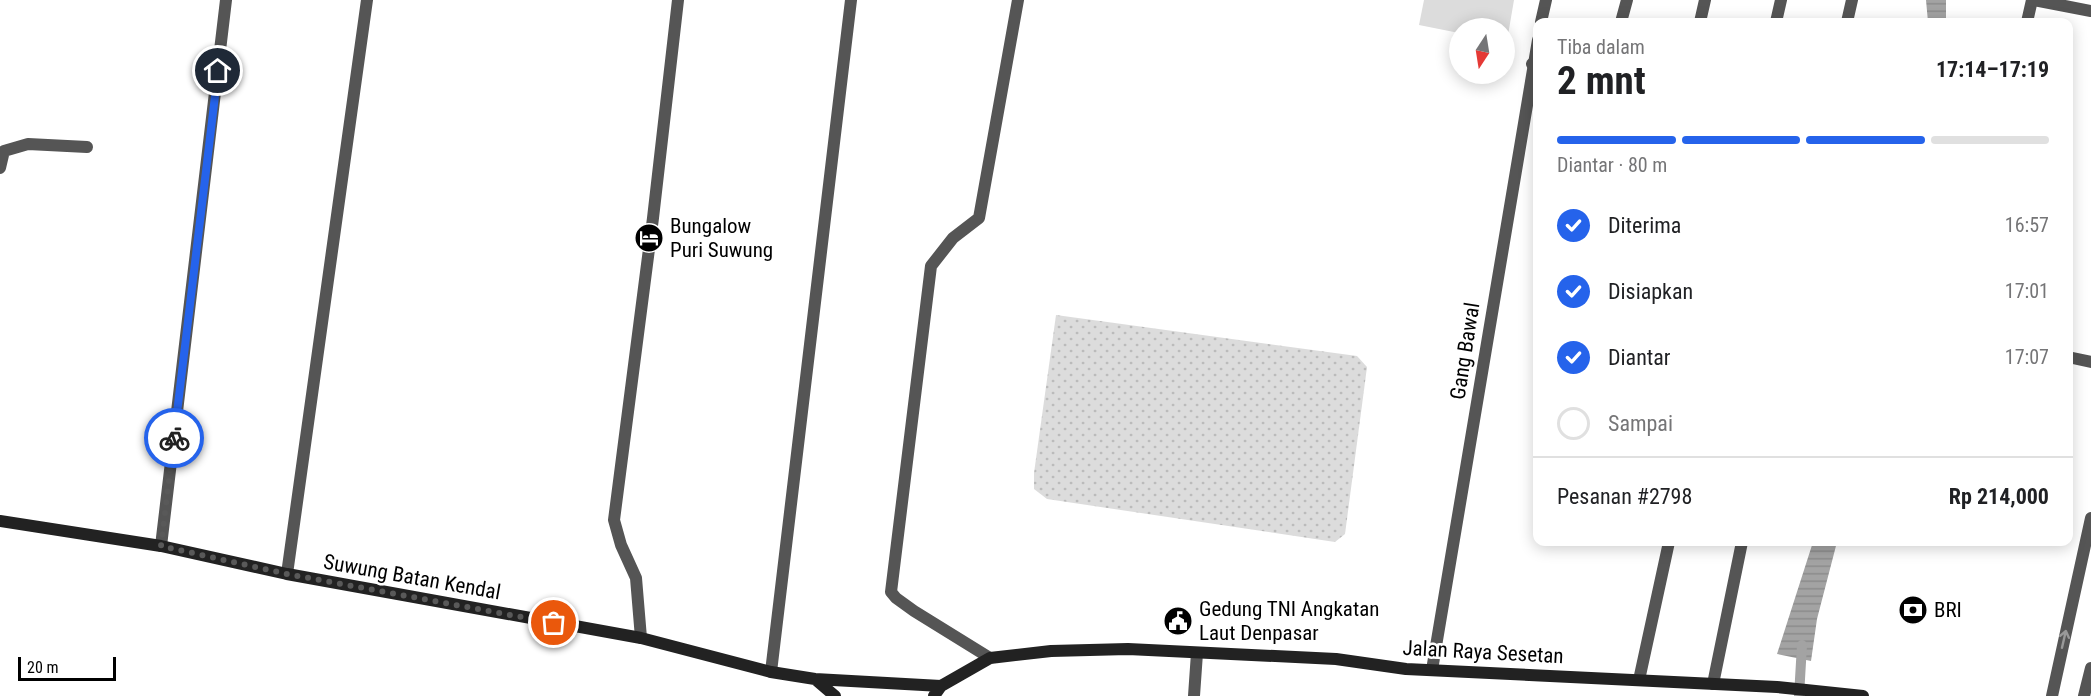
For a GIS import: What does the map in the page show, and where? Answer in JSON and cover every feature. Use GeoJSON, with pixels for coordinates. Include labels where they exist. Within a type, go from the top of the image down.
{"type":"FeatureCollection","features":[{"type":"Feature","properties":{"kind":"street"},"geometry":{"type":"LineString","coordinates":[[161,546],[226,0]]}},
{"type":"Feature","properties":{"kind":"street"},"geometry":{"type":"LineString","coordinates":[[287,574],[367,0]]}},
{"type":"Feature","properties":{"kind":"street"},"geometry":{"type":"LineString","coordinates":[[641,639],[636,578],[621,545],[614,520],[653,218],[678,0]]}},
{"type":"Feature","properties":{"kind":"street"},"geometry":{"type":"LineString","coordinates":[[771,672],[851,0]]}},
{"type":"Feature","properties":{"kind":"street"},"geometry":{"type":"LineString","coordinates":[[990,658],[914,611],[891,592],[931,266],[953,238],[979,218],[1018,0]]}},
{"type":"Feature","properties":{"kind":"street"},"geometry":{"type":"LineString","coordinates":[[1542,18],[1546,0]]}},
{"type":"Feature","properties":{"kind":"street"},"geometry":{"type":"LineString","coordinates":[[1622,18],[1627,0]]}},
{"type":"Feature","properties":{"kind":"street"},"geometry":{"type":"LineString","coordinates":[[1701,18],[1705,0]]}},
{"type":"Feature","properties":{"kind":"street"},"geometry":{"type":"LineString","coordinates":[[1777,18],[1781,0]]}},
{"type":"Feature","properties":{"kind":"street"},"geometry":{"type":"LineString","coordinates":[[1848,18],[1852,0]]}},
{"type":"Feature","properties":{"kind":"street"},"geometry":{"type":"LineString","coordinates":[[2028,18],[2033,0],[2091,11]]}},
{"type":"Feature","properties":{"kind":"street","name":"Gang Bawal"},"geometry":{"type":"LineString","coordinates":[[1432,670],[1533,76]]}},
{"type":"Feature","properties":{"kind":"street"},"geometry":{"type":"LineString","coordinates":[[0,168],[4,151],[28,144],[87,147]]}},
{"type":"Feature","properties":{"kind":"street"},"geometry":{"type":"LineString","coordinates":[[2073,358],[2091,362]]}},
{"type":"Feature","properties":{"kind":"street"},"geometry":{"type":"LineString","coordinates":[[2052,696],[2091,518]]}},
{"type":"Feature","properties":{"kind":"street","name":"Suwung Batan Kendal"},"geometry":{"type":"LineString","coordinates":[[0,520],[161,546],[287,574],[641,639],[771,672],[815,679],[937,691]]}},
{"type":"Feature","properties":{"kind":"street"},"geometry":{"type":"LineString","coordinates":[[1639,680],[1668,546]]}},
{"type":"Feature","properties":{"kind":"street"},"geometry":{"type":"LineString","coordinates":[[1713,684],[1741,546]]}},
{"type":"Feature","properties":{"kind":"street","name":"Jalan Raya Sesetan"},"geometry":{"type":"LineString","coordinates":[[937,691],[990,658],[1051,651],[1106,650],[1336,659],[1406,669],[1713,684],[1744,691],[1777,687],[1863,696]]}},
{"type":"Feature","properties":{"kind":"street"},"geometry":{"type":"LineString","coordinates":[[1194,696],[1197,653]]}},
{"type":"Feature","properties":{"kind":"street"},"geometry":{"type":"LineString","coordinates":[[2084,696],[2091,668]]}},
{"type":"Feature","properties":{"kind":"street"},"geometry":{"type":"LineString","coordinates":[[815,679],[835,696]]}},
{"type":"Feature","properties":{"kind":"shaded area"},"geometry":{"type":"Polygon","coordinates":[[[1424,0],[1514,0],[1511,18],[1449,18],[1449,31],[1419,25],[1424,0]]]}},
{"type":"Feature","properties":{"kind":"shaded area"},"geometry":{"type":"Polygon","coordinates":[[[1926,0],[1946,0],[1946,18],[1928,18],[1926,0]]]}},
{"type":"Feature","properties":{"kind":"shaded area"},"geometry":{"type":"Polygon","coordinates":[[[1056,315],[1357,356],[1367,367],[1345,534],[1335,542],[1047,499],[1034,489],[1034,473],[1056,315]]]}},
{"type":"Feature","properties":{"kind":"shaded area"},"geometry":{"type":"Polygon","coordinates":[[[1812,546],[1836,546],[1817,619],[1811,661],[1777,654],[1812,546]]]}},
{"type":"Feature","properties":{"kind":"waterway"},"geometry":{"type":"LineString","coordinates":[[1799,696],[1802,645]]}},
{"type":"Feature","properties":{"kind":"way so far"},"geometry":{"type":"LineString","coordinates":[[174,438],[161,546],[287,574],[554,623]]}},
{"type":"Feature","properties":{"kind":"place","name":"Bungalow Puri Suwung"},"geometry":{"type":"Point","coordinates":[649,238]}},
{"type":"Feature","properties":{"kind":"place","name":"BRI"},"geometry":{"type":"Point","coordinates":[1913,610]}},
{"type":"Feature","properties":{"kind":"place","name":"Gedung TNI Angkatan Laut Denpasar"},"geometry":{"type":"Point","coordinates":[1178,621]}},
{"type":"Feature","properties":{"kind":"route"},"geometry":{"type":"LineString","coordinates":[[174,438],[218,71]]}}]}
